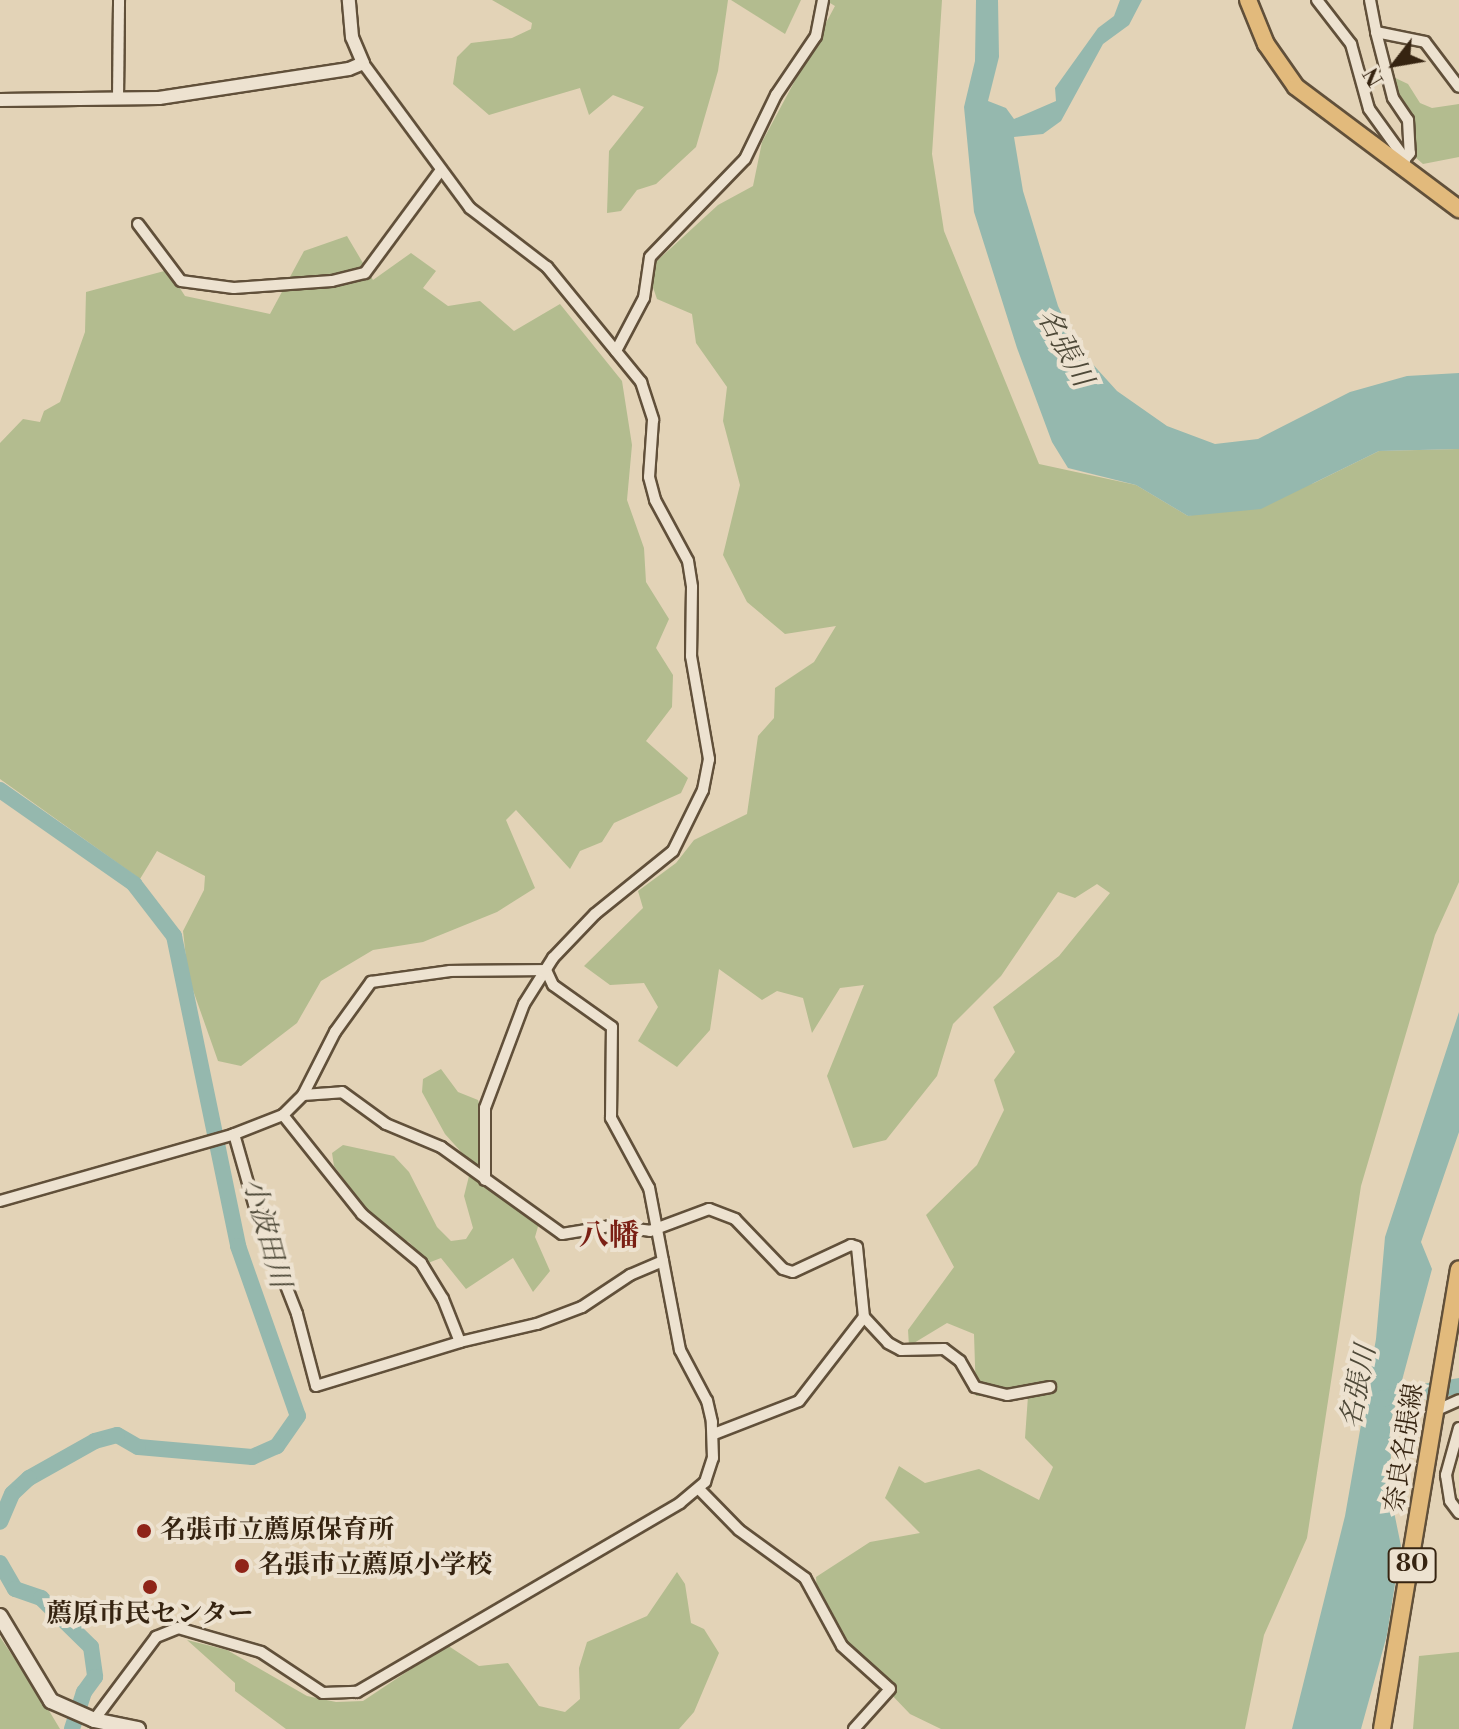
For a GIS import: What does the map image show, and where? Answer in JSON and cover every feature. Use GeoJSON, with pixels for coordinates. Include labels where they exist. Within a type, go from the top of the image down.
{"type":"FeatureCollection","features":[{"type":"Feature","properties":{"kind":"main road"},"geometry":{"type":"LineString","coordinates":[[1248,0],[1266,44],[1296,87],[1403,164],[1459,209]]}},
{"type":"Feature","properties":{"kind":"main road","name":"奈良名張線"},"geometry":{"type":"LineString","coordinates":[[1382,1729],[1459,1269]]}},
{"type":"Feature","properties":{"kind":"main road"},"geometry":{"type":"LineString","coordinates":[[0,1616],[35,1682],[64,1709],[90,1719],[138,1729]]}},
{"type":"Feature","properties":{"kind":"street"},"geometry":{"type":"LineString","coordinates":[[118,99],[119,0]]}},
{"type":"Feature","properties":{"kind":"street"},"geometry":{"type":"LineString","coordinates":[[349,0],[352,37],[363,63],[441,170],[470,208],[547,267],[616,351],[649,400],[649,477],[655,500],[688,561],[691,656],[709,759],[703,790],[673,851],[595,914],[546,970],[507,1042],[502,1075],[485,1108],[485,1180]]}},
{"type":"Feature","properties":{"kind":"street"},"geometry":{"type":"LineString","coordinates":[[616,351],[644,298],[650,257],[745,159],[776,95],[816,36],[823,0]]}},
{"type":"Feature","properties":{"kind":"street"},"geometry":{"type":"LineString","coordinates":[[1317,0],[1351,44],[1369,109],[1403,164],[1410,153],[1408,120],[1393,98],[1370,0]]}},
{"type":"Feature","properties":{"kind":"street"},"geometry":{"type":"LineString","coordinates":[[1376,32],[1425,42],[1459,87]]}},
{"type":"Feature","properties":{"kind":"street"},"geometry":{"type":"LineString","coordinates":[[0,100],[118,99],[324,74],[363,63]]}},
{"type":"Feature","properties":{"kind":"street"},"geometry":{"type":"LineString","coordinates":[[138,224],[181,281],[234,288],[332,281],[365,273],[441,170]]}},
{"type":"Feature","properties":{"kind":"street"},"geometry":{"type":"LineString","coordinates":[[0,1201],[233,1135],[283,1115],[303,1095],[335,1032],[371,982],[450,971],[546,970]]}},
{"type":"Feature","properties":{"kind":"street"},"geometry":{"type":"LineString","coordinates":[[90,1719],[156,1637],[178,1628],[261,1652],[323,1693],[357,1692],[699,1489],[711,1467],[714,1434],[707,1401],[680,1350],[663,1261],[660,1226],[649,1188],[611,1118],[612,1027],[553,985],[546,970]]}},
{"type":"Feature","properties":{"kind":"street"},"geometry":{"type":"LineString","coordinates":[[303,1095],[342,1092],[386,1124],[441,1147],[562,1234],[596,1227],[634,1232],[660,1226],[698,1210],[721,1212],[735,1219],[783,1269],[793,1272],[845,1247],[857,1247],[864,1317],[901,1350],[950,1353],[975,1387],[1007,1395],[1050,1387]]}},
{"type":"Feature","properties":{"kind":"street"},"geometry":{"type":"LineString","coordinates":[[283,1115],[362,1214],[421,1263],[443,1299],[460,1342]]}},
{"type":"Feature","properties":{"kind":"street"},"geometry":{"type":"LineString","coordinates":[[233,1135],[254,1204],[297,1314],[316,1386],[460,1342],[537,1324],[582,1307],[630,1275],[663,1261]]}},
{"type":"Feature","properties":{"kind":"street"},"geometry":{"type":"LineString","coordinates":[[714,1434],[799,1401],[864,1317]]}},
{"type":"Feature","properties":{"kind":"street"},"geometry":{"type":"LineString","coordinates":[[1437,1405],[1459,1400]]}},
{"type":"Feature","properties":{"kind":"street"},"geometry":{"type":"LineString","coordinates":[[1459,1428],[1446,1475],[1450,1501],[1459,1513]]}},
{"type":"Feature","properties":{"kind":"street"},"geometry":{"type":"LineString","coordinates":[[699,1489],[739,1530],[805,1578],[842,1646],[890,1689],[854,1729]]}},
{"type":"Feature","properties":{"kind":"green space"},"geometry":{"type":"Polygon","coordinates":[[[492,0],[728,0],[718,71],[696,147],[656,184],[637,190],[621,211],[607,213],[609,151],[644,107],[613,95],[589,115],[580,88],[489,115],[453,84],[457,57],[471,43],[512,38],[531,29],[532,23],[492,0]]]}},
{"type":"Feature","properties":{"kind":"green space"},"geometry":{"type":"Polygon","coordinates":[[[731,0],[801,0],[785,34],[731,0]]]}},
{"type":"Feature","properties":{"kind":"green space"},"geometry":{"type":"Polygon","coordinates":[[[825,0],[942,0],[932,154],[944,231],[1039,464],[1136,485],[1188,516],[1314,483],[1379,451],[1459,449],[1459,882],[1435,935],[1361,1186],[1307,1538],[1264,1635],[1245,1729],[941,1729],[910,1714],[819,1619],[816,1577],[870,1542],[920,1533],[885,1498],[899,1466],[925,1483],[979,1469],[1039,1500],[1053,1467],[1025,1438],[1028,1396],[976,1396],[974,1334],[947,1323],[909,1346],[908,1330],[954,1267],[926,1215],[977,1165],[1004,1110],[994,1080],[1015,1052],[993,1007],[1059,956],[1110,893],[1097,884],[1075,898],[1058,892],[1001,976],[953,1024],[937,1076],[886,1140],[853,1148],[827,1076],[864,985],[840,988],[812,1033],[803,998],[777,991],[762,1000],[719,969],[710,1030],[677,1067],[638,1041],[658,1007],[644,983],[610,985],[584,966],[643,908],[638,891],[676,863],[694,840],[747,814],[758,736],[774,718],[775,688],[814,662],[836,626],[785,634],[747,602],[723,555],[740,485],[723,421],[727,387],[696,343],[692,314],[657,299],[647,270],[718,205],[753,186],[762,142],[835,6],[825,0]]]}},
{"type":"Feature","properties":{"kind":"green space"},"geometry":{"type":"Polygon","coordinates":[[[1389,75],[1408,84],[1420,103],[1432,108],[1459,104],[1459,157],[1423,164],[1415,157],[1412,120],[1395,96],[1389,75]]]}},
{"type":"Feature","properties":{"kind":"green space"},"geometry":{"type":"Polygon","coordinates":[[[347,236],[373,280],[411,253],[436,271],[423,288],[448,306],[480,301],[514,331],[560,304],[622,381],[632,445],[627,500],[644,548],[646,582],[669,619],[656,648],[673,675],[672,707],[646,741],[688,778],[681,793],[614,823],[602,842],[580,851],[570,869],[516,810],[506,820],[535,888],[497,912],[423,942],[373,950],[321,981],[297,1023],[241,1066],[218,1061],[188,976],[183,931],[204,890],[205,876],[157,851],[140,879],[0,779],[0,443],[23,419],[40,422],[44,411],[60,402],[85,332],[86,292],[168,270],[185,296],[270,314],[304,251],[347,236]]]}},
{"type":"Feature","properties":{"kind":"green space"},"geometry":{"type":"Polygon","coordinates":[[[441,1069],[458,1092],[478,1100],[479,1128],[490,1146],[482,1173],[539,1223],[535,1237],[550,1271],[533,1292],[513,1258],[466,1289],[441,1258],[428,1263],[409,1242],[391,1236],[375,1221],[334,1166],[332,1153],[343,1145],[394,1156],[409,1172],[437,1227],[451,1241],[466,1239],[473,1228],[464,1196],[472,1164],[445,1134],[422,1092],[423,1079],[441,1069]]]}},
{"type":"Feature","properties":{"kind":"green space"},"geometry":{"type":"Polygon","coordinates":[[[677,1572],[685,1584],[691,1623],[704,1629],[719,1653],[694,1712],[679,1729],[286,1729],[235,1691],[235,1683],[187,1640],[227,1650],[307,1696],[336,1702],[363,1701],[447,1645],[479,1666],[508,1663],[539,1706],[565,1712],[580,1699],[579,1668],[587,1642],[647,1616],[677,1572]]]}},
{"type":"Feature","properties":{"kind":"green space"},"geometry":{"type":"Polygon","coordinates":[[[0,1637],[45,1704],[60,1729],[0,1729],[0,1637]]]}},
{"type":"Feature","properties":{"kind":"green space"},"geometry":{"type":"Polygon","coordinates":[[[1459,1652],[1459,1729],[1413,1729],[1419,1656],[1459,1652]]]}},
{"type":"Feature","properties":{"kind":"water","name":"名張川"},"geometry":{"type":"Polygon","coordinates":[[[976,0],[998,0],[999,57],[988,101],[1006,108],[1014,119],[1056,101],[1055,88],[1098,28],[1114,16],[1120,0],[1142,0],[1129,25],[1103,44],[1061,121],[1043,134],[1014,137],[1023,191],[1058,306],[1079,349],[1117,391],[1167,426],[1215,444],[1258,439],[1350,392],[1407,376],[1459,373],[1459,449],[1379,451],[1261,509],[1188,516],[1136,485],[1068,468],[1052,442],[1017,348],[974,212],[964,107],[975,61],[976,0]]]}},
{"type":"Feature","properties":{"kind":"water"},"geometry":{"type":"Polygon","coordinates":[[[1459,1012],[1459,1132],[1421,1242],[1432,1269],[1390,1425],[1392,1502],[1401,1546],[1387,1635],[1361,1729],[1292,1729],[1345,1516],[1376,1339],[1385,1237],[1459,1012]]]}},
{"type":"Feature","properties":{"kind":"waterway","name":"小波田川"},"geometry":{"type":"LineString","coordinates":[[0,790],[134,884],[174,936],[238,1246],[298,1416],[277,1446],[252,1457],[138,1447],[117,1435],[95,1441],[29,1478],[12,1494],[0,1522]]}},
{"type":"Feature","properties":{"kind":"waterway","name":"名張川"},"geometry":{"type":"LineString","coordinates":[[1380,1399],[1459,1386]]}},
{"type":"Feature","properties":{"kind":"waterway","name":"小波田川"},"geometry":{"type":"LineString","coordinates":[[0,1563],[15,1589],[41,1598],[91,1647],[95,1677],[84,1692],[72,1729]]}},
{"type":"Feature","properties":{"kind":"place","name":"名張市立薦原保育所"},"geometry":{"type":"Point","coordinates":[144,1531]}},
{"type":"Feature","properties":{"kind":"place","name":"名張市立薦原小学校"},"geometry":{"type":"Point","coordinates":[242,1566]}},
{"type":"Feature","properties":{"kind":"place","name":"薦原市民センター"},"geometry":{"type":"Point","coordinates":[150,1587]}},
{"type":"Feature","properties":{"kind":"district","name":"八幡"},"geometry":{"type":"Point","coordinates":[609,1236]}}]}
